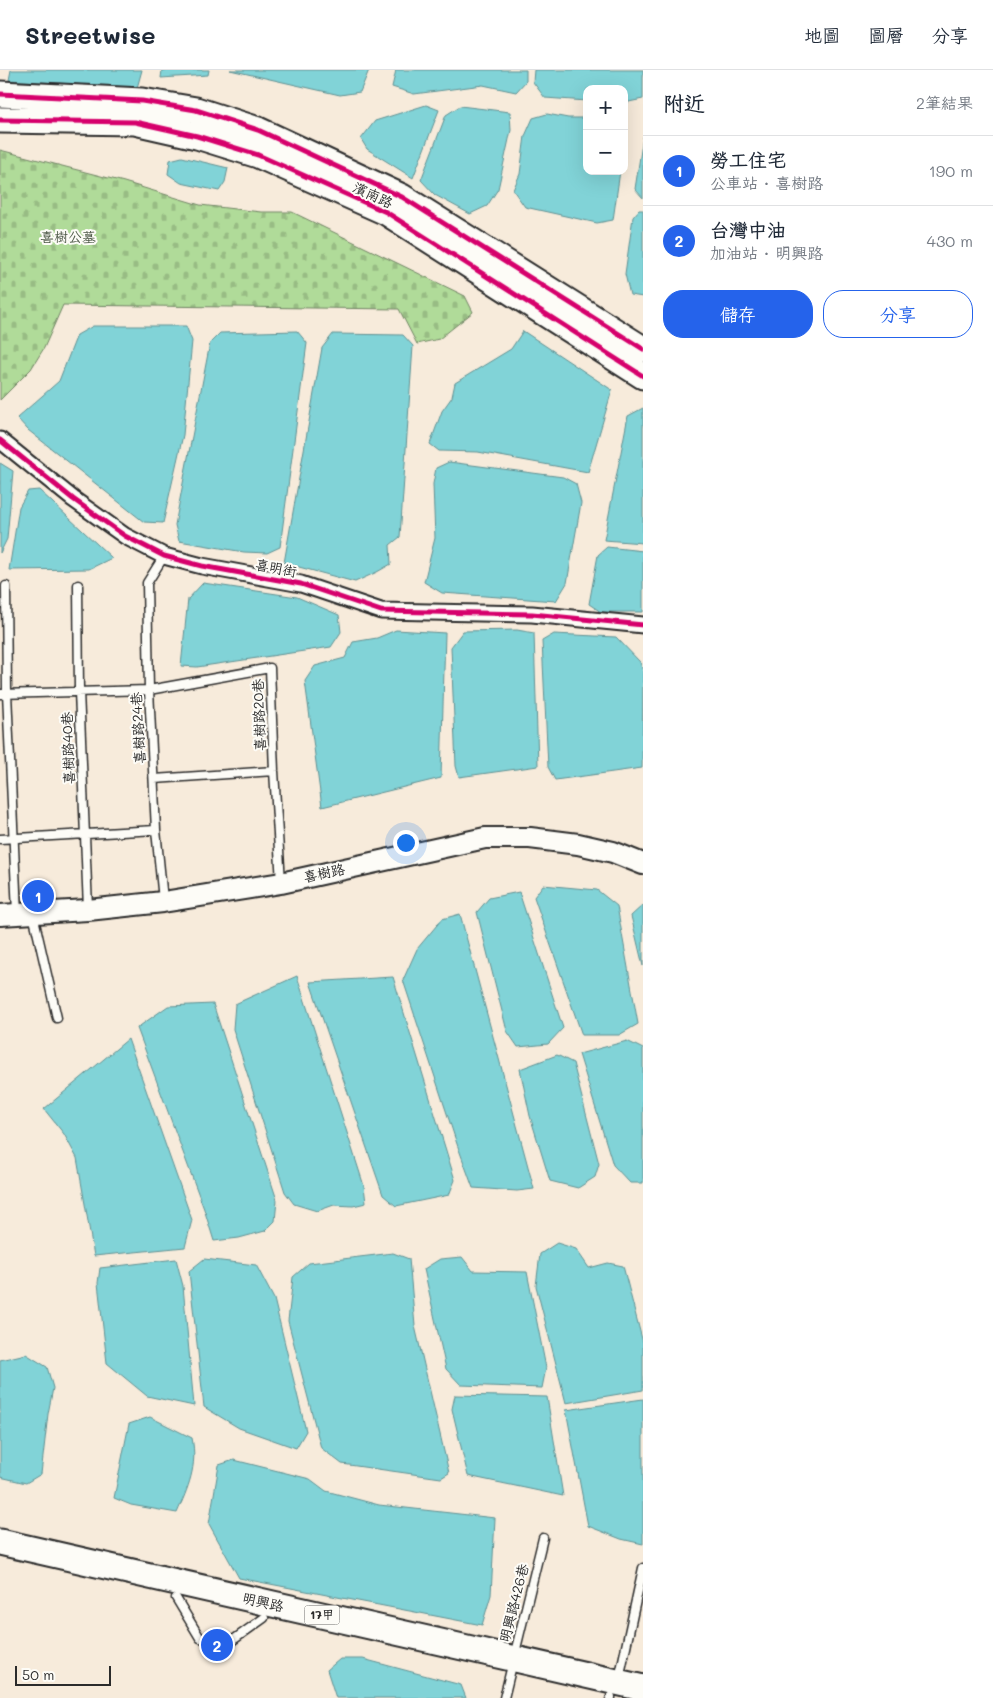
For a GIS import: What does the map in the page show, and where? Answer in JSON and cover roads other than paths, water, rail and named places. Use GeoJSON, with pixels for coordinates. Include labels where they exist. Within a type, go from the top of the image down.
{"type":"FeatureCollection","features":[{"type":"Feature","properties":{"kind":"main road","name":"濱南路"},"geometry":{"type":"LineString","coordinates":[[0,94],[142,101],[196,110],[258,130],[402,197],[643,349]]}},
{"type":"Feature","properties":{"kind":"main road","name":"濱南路"},"geometry":{"type":"LineString","coordinates":[[0,120],[135,122],[197,136],[258,155],[386,212],[643,376]]}},
{"type":"Feature","properties":{"kind":"main road","name":"明興路"},"geometry":{"type":"LineString","coordinates":[[0,1542],[511,1666],[614,1694],[643,1688]]}},
{"type":"Feature","properties":{"kind":"main road","name":"明興路"},"geometry":{"type":"LineString","coordinates":[[0,1558],[264,1618],[511,1666]]}},
{"type":"Feature","properties":{"kind":"street","name":"喜明街"},"geometry":{"type":"LineString","coordinates":[[0,440],[80,504],[125,536],[164,556],[202,566],[301,584],[381,610],[532,614],[643,625]]}},
{"type":"Feature","properties":{"kind":"street","name":"喜樹路"},"geometry":{"type":"LineString","coordinates":[[16,914],[88,910],[163,902],[281,883],[484,838],[536,838],[572,843],[613,852],[643,864]]}},
{"type":"Feature","properties":{"kind":"lane","name":"喜樹路24巷"},"geometry":{"type":"LineString","coordinates":[[163,902],[156,830],[149,690],[147,583],[164,556]]}},
{"type":"Feature","properties":{"kind":"lane"},"geometry":{"type":"LineString","coordinates":[[6,586],[4,694],[14,838],[16,914],[57,1018]]}},
{"type":"Feature","properties":{"kind":"lane","name":"喜樹路40巷"},"geometry":{"type":"LineString","coordinates":[[78,586],[79,691],[88,910]]}},
{"type":"Feature","properties":{"kind":"lane","name":"喜樹路20巷"},"geometry":{"type":"LineString","coordinates":[[149,690],[270,668],[281,883]]}},
{"type":"Feature","properties":{"kind":"lane"},"geometry":{"type":"LineString","coordinates":[[4,694],[149,690]]}},
{"type":"Feature","properties":{"kind":"lane"},"geometry":{"type":"LineString","coordinates":[[154,779],[274,771]]}},
{"type":"Feature","properties":{"kind":"lane"},"geometry":{"type":"LineString","coordinates":[[0,839],[156,830]]}},
{"type":"Feature","properties":{"kind":"lane","name":"明興路426巷"},"geometry":{"type":"LineString","coordinates":[[504,1698],[543,1538]]}},
{"type":"Feature","properties":{"kind":"lane"},"geometry":{"type":"LineString","coordinates":[[614,1694],[643,1568]]}},
{"type":"Feature","properties":{"kind":"lane"},"geometry":{"type":"LineString","coordinates":[[176,1598],[200,1638],[229,1643],[264,1618]]}},
{"type":"Feature","properties":{"kind":"water"},"geometry":{"type":"Polygon","coordinates":[[[11,70],[142,70],[137,88],[9,80],[11,70]]]}},
{"type":"Feature","properties":{"kind":"water"},"geometry":{"type":"Polygon","coordinates":[[[162,70],[209,70],[208,75],[161,78],[162,70]]]}},
{"type":"Feature","properties":{"kind":"water"},"geometry":{"type":"Polygon","coordinates":[[[230,70],[369,70],[360,92],[340,95],[230,70]]]}},
{"type":"Feature","properties":{"kind":"water"},"geometry":{"type":"Polygon","coordinates":[[[396,70],[526,70],[526,81],[516,92],[483,85],[414,94],[392,87],[396,70]]]}},
{"type":"Feature","properties":{"kind":"water"},"geometry":{"type":"Polygon","coordinates":[[[534,70],[643,70],[643,99],[628,102],[628,85],[583,85],[583,101],[545,98],[533,82],[534,70]]]}},
{"type":"Feature","properties":{"kind":"water"},"geometry":{"type":"Polygon","coordinates":[[[426,105],[439,110],[413,178],[367,149],[361,139],[375,121],[426,105]]]}},
{"type":"Feature","properties":{"kind":"water"},"geometry":{"type":"Polygon","coordinates":[[[460,106],[510,112],[511,130],[498,189],[487,206],[470,214],[435,195],[421,180],[446,115],[460,106]]]}},
{"type":"Feature","properties":{"kind":"water"},"geometry":{"type":"Polygon","coordinates":[[[547,114],[568,118],[583,118],[583,175],[619,175],[613,220],[597,223],[525,207],[513,190],[520,174],[525,136],[533,118],[547,114]]]}},
{"type":"Feature","properties":{"kind":"water"},"geometry":{"type":"Polygon","coordinates":[[[643,137],[643,198],[635,189],[643,137]]]}},
{"type":"Feature","properties":{"kind":"water"},"geometry":{"type":"Polygon","coordinates":[[[182,157],[228,168],[225,182],[219,191],[181,183],[168,174],[170,160],[182,157]]]}},
{"type":"Feature","properties":{"kind":"water"},"geometry":{"type":"Polygon","coordinates":[[[639,210],[643,210],[643,297],[630,295],[625,274],[633,217],[639,210]]]}},
{"type":"Feature","properties":{"kind":"water"},"geometry":{"type":"Polygon","coordinates":[[[93,326],[186,326],[192,341],[183,435],[163,523],[144,522],[28,430],[17,418],[59,381],[77,335],[93,326]]]}},
{"type":"Feature","properties":{"kind":"water"},"geometry":{"type":"Polygon","coordinates":[[[297,331],[307,343],[280,547],[267,553],[244,552],[179,541],[175,525],[210,343],[220,333],[297,331]]]}},
{"type":"Feature","properties":{"kind":"water"},"geometry":{"type":"Polygon","coordinates":[[[523,331],[612,390],[588,472],[478,452],[439,451],[430,444],[442,411],[452,397],[455,383],[511,349],[523,331]]]}},
{"type":"Feature","properties":{"kind":"water"},"geometry":{"type":"Polygon","coordinates":[[[333,334],[403,335],[413,346],[400,537],[390,545],[391,564],[355,582],[284,563],[322,348],[333,334]]]}},
{"type":"Feature","properties":{"kind":"water"},"geometry":{"type":"Polygon","coordinates":[[[643,408],[643,543],[604,540],[628,416],[643,408]]]}},
{"type":"Feature","properties":{"kind":"water"},"geometry":{"type":"Polygon","coordinates":[[[449,462],[563,477],[576,484],[581,503],[567,583],[556,601],[442,593],[424,582],[435,538],[433,484],[436,468],[449,462]]]}},
{"type":"Feature","properties":{"kind":"water"},"geometry":{"type":"Polygon","coordinates":[[[0,463],[13,471],[7,539],[0,553],[0,463]]]}},
{"type":"Feature","properties":{"kind":"water"},"geometry":{"type":"Polygon","coordinates":[[[39,490],[112,558],[89,569],[9,570],[19,507],[28,491],[39,490]]]}},
{"type":"Feature","properties":{"kind":"water"},"geometry":{"type":"Polygon","coordinates":[[[607,547],[643,551],[643,612],[601,612],[589,604],[598,555],[607,547]]]}},
{"type":"Feature","properties":{"kind":"water"},"geometry":{"type":"Polygon","coordinates":[[[203,583],[297,597],[339,615],[341,632],[331,647],[197,667],[181,666],[188,599],[203,583]]]}},
{"type":"Feature","properties":{"kind":"water"},"geometry":{"type":"Polygon","coordinates":[[[396,630],[445,633],[441,778],[322,807],[305,681],[315,666],[345,658],[353,642],[377,638],[396,630]]]}},
{"type":"Feature","properties":{"kind":"water"},"geometry":{"type":"Polygon","coordinates":[[[517,630],[534,633],[538,766],[459,777],[456,766],[451,647],[463,631],[517,630]]]}},
{"type":"Feature","properties":{"kind":"water"},"geometry":{"type":"Polygon","coordinates":[[[554,634],[616,637],[640,662],[643,672],[642,768],[555,780],[548,767],[542,641],[554,634]]]}},
{"type":"Feature","properties":{"kind":"water"},"geometry":{"type":"Polygon","coordinates":[[[543,885],[597,890],[617,906],[638,1024],[619,1035],[582,1035],[534,897],[543,885]]]}},
{"type":"Feature","properties":{"kind":"water"},"geometry":{"type":"Polygon","coordinates":[[[519,892],[563,1028],[548,1044],[518,1047],[507,1031],[477,912],[489,898],[519,892]]]}},
{"type":"Feature","properties":{"kind":"water"},"geometry":{"type":"Polygon","coordinates":[[[643,905],[643,966],[631,916],[643,905]]]}},
{"type":"Feature","properties":{"kind":"water"},"geometry":{"type":"Polygon","coordinates":[[[460,914],[534,1189],[517,1191],[473,1188],[403,980],[417,949],[442,919],[460,914]]]}},
{"type":"Feature","properties":{"kind":"water"},"geometry":{"type":"Polygon","coordinates":[[[297,976],[364,1186],[366,1203],[353,1206],[334,1205],[317,1211],[294,1204],[285,1192],[233,1029],[235,1004],[297,976]]]}},
{"type":"Feature","properties":{"kind":"water"},"geometry":{"type":"Polygon","coordinates":[[[393,977],[455,1180],[449,1195],[396,1206],[383,1195],[310,982],[393,977]]]}},
{"type":"Feature","properties":{"kind":"water"},"geometry":{"type":"Polygon","coordinates":[[[213,1004],[277,1200],[275,1221],[265,1231],[239,1238],[214,1241],[137,1028],[168,1006],[213,1004]]]}},
{"type":"Feature","properties":{"kind":"water"},"geometry":{"type":"Polygon","coordinates":[[[128,1039],[192,1220],[185,1247],[94,1256],[77,1158],[64,1134],[44,1109],[128,1039]]]}},
{"type":"Feature","properties":{"kind":"water"},"geometry":{"type":"Polygon","coordinates":[[[627,1041],[643,1049],[643,1183],[630,1183],[613,1165],[579,1054],[627,1041]]]}},
{"type":"Feature","properties":{"kind":"water"},"geometry":{"type":"Polygon","coordinates":[[[557,1055],[573,1063],[599,1164],[595,1177],[578,1188],[550,1181],[530,1116],[520,1069],[557,1055]]]}},
{"type":"Feature","properties":{"kind":"water"},"geometry":{"type":"Polygon","coordinates":[[[557,1243],[576,1249],[589,1268],[608,1263],[623,1266],[643,1343],[643,1390],[566,1403],[536,1286],[540,1254],[557,1243]]]}},
{"type":"Feature","properties":{"kind":"water"},"geometry":{"type":"Polygon","coordinates":[[[393,1253],[409,1259],[415,1326],[449,1473],[441,1478],[342,1464],[321,1448],[288,1321],[293,1277],[309,1263],[393,1253]]]}},
{"type":"Feature","properties":{"kind":"water"},"geometry":{"type":"Polygon","coordinates":[[[462,1257],[473,1271],[527,1272],[546,1368],[542,1388],[461,1385],[446,1369],[424,1269],[440,1259],[462,1257]]]}},
{"type":"Feature","properties":{"kind":"water"},"geometry":{"type":"Polygon","coordinates":[[[176,1259],[183,1286],[194,1406],[147,1396],[107,1363],[98,1283],[100,1268],[176,1259]]]}},
{"type":"Feature","properties":{"kind":"water"},"geometry":{"type":"Polygon","coordinates":[[[204,1259],[256,1265],[274,1299],[306,1431],[296,1448],[239,1428],[204,1407],[189,1271],[204,1259]]]}},
{"type":"Feature","properties":{"kind":"water"},"geometry":{"type":"Polygon","coordinates":[[[26,1354],[47,1367],[53,1388],[41,1474],[26,1483],[0,1477],[0,1360],[26,1354]]]}},
{"type":"Feature","properties":{"kind":"water"},"geometry":{"type":"Polygon","coordinates":[[[455,1395],[547,1397],[563,1496],[468,1476],[452,1409],[455,1395]]]}},
{"type":"Feature","properties":{"kind":"water"},"geometry":{"type":"Polygon","coordinates":[[[643,1399],[643,1544],[621,1539],[588,1526],[566,1410],[643,1399]]]}},
{"type":"Feature","properties":{"kind":"water"},"geometry":{"type":"Polygon","coordinates":[[[150,1417],[192,1438],[194,1458],[191,1477],[177,1513],[131,1505],[114,1498],[129,1424],[150,1417]]]}},
{"type":"Feature","properties":{"kind":"water"},"geometry":{"type":"Polygon","coordinates":[[[234,1460],[310,1479],[326,1491],[379,1505],[495,1518],[491,1595],[482,1625],[239,1578],[209,1524],[219,1465],[234,1460]]]}},
{"type":"Feature","properties":{"kind":"water"},"geometry":{"type":"Polygon","coordinates":[[[340,1659],[363,1659],[461,1685],[466,1698],[336,1698],[327,1670],[340,1659]]]}},
{"type":"Feature","properties":{"kind":"place","name":"勞工住宅"},"geometry":{"type":"Point","coordinates":[38,896]}},
{"type":"Feature","properties":{"kind":"place","name":"台灣中油"},"geometry":{"type":"Point","coordinates":[217,1645]}},
{"type":"Feature","properties":{"kind":"park label","name":"喜樹公墓"},"geometry":{"type":"Point","coordinates":[68,237]}}]}
